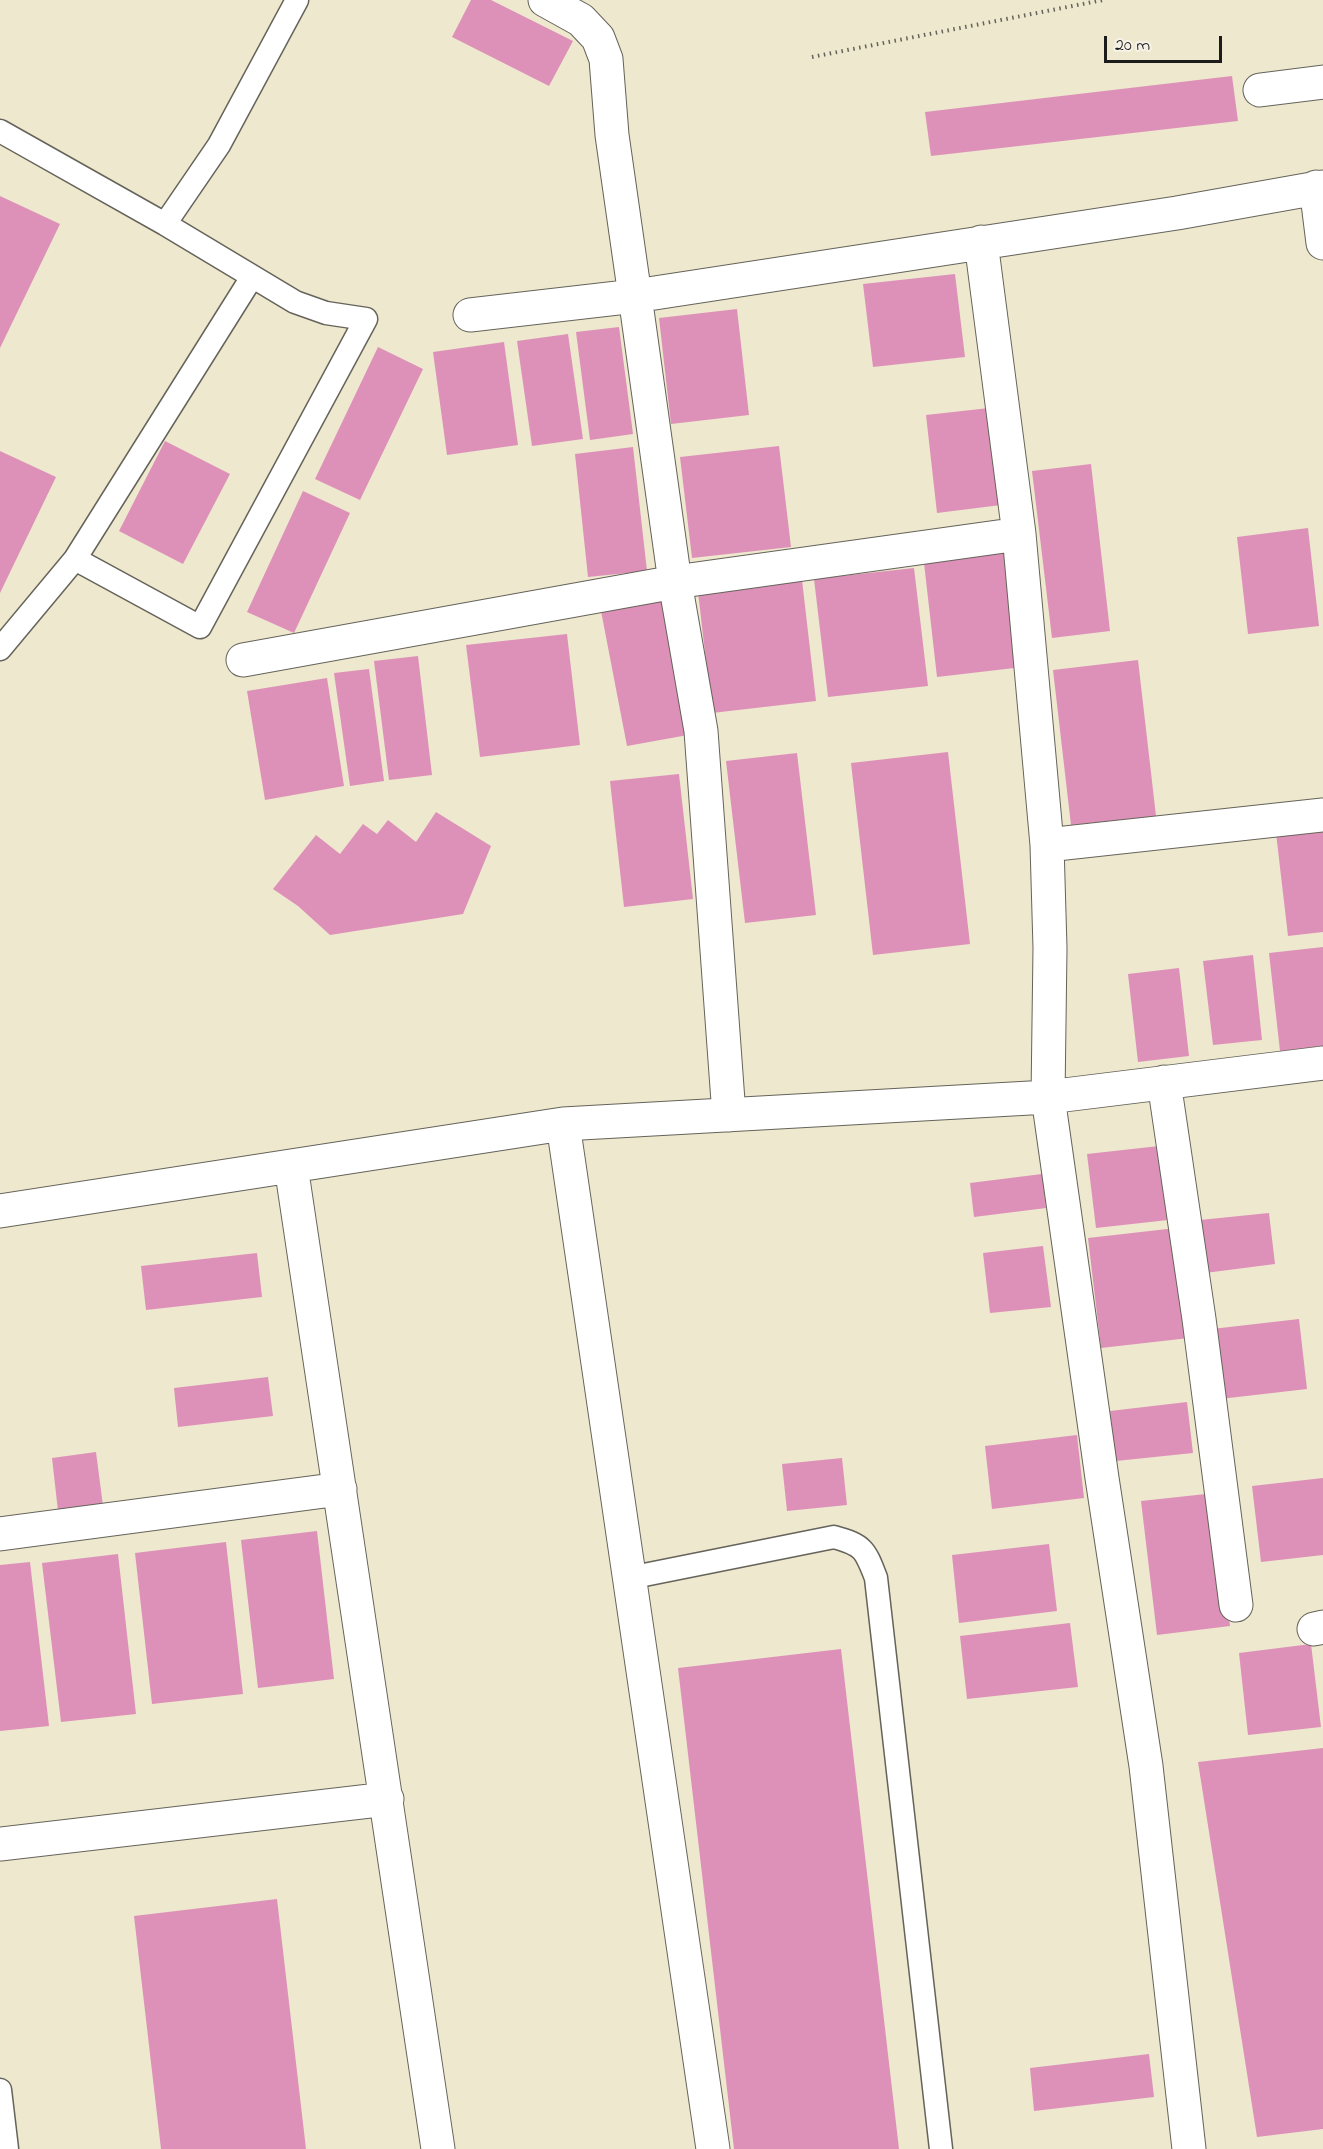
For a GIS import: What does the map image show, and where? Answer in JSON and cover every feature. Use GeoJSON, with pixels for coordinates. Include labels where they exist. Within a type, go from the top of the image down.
{"type":"FeatureCollection","features":[{"type":"Feature","properties":{"kind":"street"},"geometry":{"type":"LineString","coordinates":[[545,0],[581,20],[598,38],[606,59],[612,135],[675,582],[701,731],[729,1114]]}},
{"type":"Feature","properties":{"kind":"street"},"geometry":{"type":"LineString","coordinates":[[1260,90],[1323,82]]}},
{"type":"Feature","properties":{"kind":"street"},"geometry":{"type":"LineString","coordinates":[[470,315],[635,296],[1178,213],[1319,187],[1323,243]]}},
{"type":"Feature","properties":{"kind":"street"},"geometry":{"type":"LineString","coordinates":[[981,242],[1019,534],[1047,845],[1050,948],[1048,1097],[1146,1766],[1189,2149]]}},
{"type":"Feature","properties":{"kind":"street"},"geometry":{"type":"LineString","coordinates":[[243,660],[675,582],[1019,534]]}},
{"type":"Feature","properties":{"kind":"street"},"geometry":{"type":"LineString","coordinates":[[1047,845],[1323,815]]}},
{"type":"Feature","properties":{"kind":"street"},"geometry":{"type":"LineString","coordinates":[[0,1211],[563,1124],[1048,1097],[1323,1063]]}},
{"type":"Feature","properties":{"kind":"street"},"geometry":{"type":"LineString","coordinates":[[1164,1082],[1199,1319],[1236,1605]]}},
{"type":"Feature","properties":{"kind":"street"},"geometry":{"type":"LineString","coordinates":[[563,1124],[713,2149]]}},
{"type":"Feature","properties":{"kind":"street"},"geometry":{"type":"LineString","coordinates":[[291,1166],[438,2149]]}},
{"type":"Feature","properties":{"kind":"street"},"geometry":{"type":"LineString","coordinates":[[0,1534],[340,1489]]}},
{"type":"Feature","properties":{"kind":"street"},"geometry":{"type":"LineString","coordinates":[[0,1844],[387,1798]]}},
{"type":"Feature","properties":{"kind":"lane"},"geometry":{"type":"LineString","coordinates":[[165,224],[219,145],[297,0]]}},
{"type":"Feature","properties":{"kind":"lane"},"geometry":{"type":"LineString","coordinates":[[0,131],[165,224],[295,302],[326,313],[366,320],[200,627],[75,559]]}},
{"type":"Feature","properties":{"kind":"lane"},"geometry":{"type":"LineString","coordinates":[[0,649],[75,559],[252,277]]}},
{"type":"Feature","properties":{"kind":"lane"},"geometry":{"type":"LineString","coordinates":[[630,1578],[834,1537],[856,1544],[869,1559],[876,1578],[941,2149]]}},
{"type":"Feature","properties":{"kind":"lane"},"geometry":{"type":"LineString","coordinates":[[0,2090],[7,2149]]}},
{"type":"Feature","properties":{"kind":"path"},"geometry":{"type":"LineString","coordinates":[[812,57],[1103,0]]}},
{"type":"Feature","properties":{"kind":"building"},"geometry":{"type":"Polygon","coordinates":[[[471,0],[491,0],[573,41],[549,86],[452,37],[471,0]]]}},
{"type":"Feature","properties":{"kind":"building"},"geometry":{"type":"Polygon","coordinates":[[[1232,76],[1238,121],[931,156],[925,112],[1232,76]]]}},
{"type":"Feature","properties":{"kind":"building"},"geometry":{"type":"Polygon","coordinates":[[[0,196],[60,224],[0,348],[0,196]]]}},
{"type":"Feature","properties":{"kind":"building"},"geometry":{"type":"Polygon","coordinates":[[[955,274],[965,357],[873,367],[863,284],[955,274]]]}},
{"type":"Feature","properties":{"kind":"building"},"geometry":{"type":"Polygon","coordinates":[[[737,309],[749,415],[671,424],[659,318],[737,309]]]}},
{"type":"Feature","properties":{"kind":"building"},"geometry":{"type":"Polygon","coordinates":[[[619,327],[633,434],[590,440],[576,332],[619,327]]]}},
{"type":"Feature","properties":{"kind":"building"},"geometry":{"type":"Polygon","coordinates":[[[568,334],[583,439],[532,446],[517,341],[568,334]]]}},
{"type":"Feature","properties":{"kind":"building"},"geometry":{"type":"Polygon","coordinates":[[[504,342],[518,445],[447,455],[433,352],[504,342]]]}},
{"type":"Feature","properties":{"kind":"building"},"geometry":{"type":"Polygon","coordinates":[[[378,347],[423,369],[360,500],[315,479],[378,347]]]}},
{"type":"Feature","properties":{"kind":"building"},"geometry":{"type":"Polygon","coordinates":[[[989,408],[1001,505],[937,513],[926,415],[989,408]]]}},
{"type":"Feature","properties":{"kind":"building"},"geometry":{"type":"Polygon","coordinates":[[[165,441],[230,474],[183,564],[119,531],[165,441]]]}},
{"type":"Feature","properties":{"kind":"building"},"geometry":{"type":"Polygon","coordinates":[[[779,446],[791,547],[692,558],[680,457],[779,446]]]}},
{"type":"Feature","properties":{"kind":"building"},"geometry":{"type":"Polygon","coordinates":[[[633,447],[647,571],[588,577],[575,454],[633,447]]]}},
{"type":"Feature","properties":{"kind":"building"},"geometry":{"type":"Polygon","coordinates":[[[0,451],[56,477],[0,593],[0,451]]]}},
{"type":"Feature","properties":{"kind":"building"},"geometry":{"type":"Polygon","coordinates":[[[1091,464],[1110,631],[1052,638],[1032,471],[1091,464]]]}},
{"type":"Feature","properties":{"kind":"building"},"geometry":{"type":"Polygon","coordinates":[[[303,491],[350,513],[294,633],[247,612],[303,491]]]}},
{"type":"Feature","properties":{"kind":"building"},"geometry":{"type":"Polygon","coordinates":[[[1308,528],[1319,626],[1248,634],[1237,537],[1308,528]]]}},
{"type":"Feature","properties":{"kind":"building"},"geometry":{"type":"Polygon","coordinates":[[[1010,552],[1023,667],[937,677],[924,563],[1010,552]]]}},
{"type":"Feature","properties":{"kind":"building"},"geometry":{"type":"Polygon","coordinates":[[[914,568],[928,686],[828,697],[814,579],[914,568]]]}},
{"type":"Feature","properties":{"kind":"building"},"geometry":{"type":"Polygon","coordinates":[[[802,580],[816,701],[712,713],[698,592],[802,580]]]}},
{"type":"Feature","properties":{"kind":"building"},"geometry":{"type":"Polygon","coordinates":[[[663,599],[688,735],[627,746],[601,611],[663,599]]]}},
{"type":"Feature","properties":{"kind":"building"},"geometry":{"type":"Polygon","coordinates":[[[567,634],[580,745],[480,757],[466,645],[567,634]]]}},
{"type":"Feature","properties":{"kind":"building"},"geometry":{"type":"Polygon","coordinates":[[[418,656],[432,775],[389,780],[374,661],[418,656]]]}},
{"type":"Feature","properties":{"kind":"building"},"geometry":{"type":"Polygon","coordinates":[[[1138,660],[1156,816],[1071,825],[1053,670],[1138,660]]]}},
{"type":"Feature","properties":{"kind":"building"},"geometry":{"type":"Polygon","coordinates":[[[369,669],[384,781],[350,786],[334,673],[369,669]]]}},
{"type":"Feature","properties":{"kind":"building"},"geometry":{"type":"Polygon","coordinates":[[[327,678],[344,786],[265,800],[247,691],[327,678]]]}},
{"type":"Feature","properties":{"kind":"building"},"geometry":{"type":"Polygon","coordinates":[[[948,752],[970,944],[873,955],[851,763],[948,752]]]}},
{"type":"Feature","properties":{"kind":"building"},"geometry":{"type":"Polygon","coordinates":[[[797,753],[816,915],[745,923],[726,761],[797,753]]]}},
{"type":"Feature","properties":{"kind":"building"},"geometry":{"type":"Polygon","coordinates":[[[679,774],[693,899],[624,907],[610,781],[679,774]]]}},
{"type":"Feature","properties":{"kind":"building"},"geometry":{"type":"Polygon","coordinates":[[[436,812],[491,846],[463,914],[330,935],[298,906],[273,889],[316,835],[340,854],[363,824],[377,834],[388,820],[416,842],[436,812]]]}},
{"type":"Feature","properties":{"kind":"building"},"geometry":{"type":"Polygon","coordinates":[[[1323,827],[1323,932],[1288,936],[1276,833],[1323,827]]]}},
{"type":"Feature","properties":{"kind":"building"},"geometry":{"type":"Polygon","coordinates":[[[1323,947],[1323,1046],[1280,1051],[1269,953],[1323,947]]]}},
{"type":"Feature","properties":{"kind":"building"},"geometry":{"type":"Polygon","coordinates":[[[1253,955],[1262,1040],[1213,1045],[1203,961],[1253,955]]]}},
{"type":"Feature","properties":{"kind":"building"},"geometry":{"type":"Polygon","coordinates":[[[1179,968],[1189,1056],[1138,1062],[1128,974],[1179,968]]]}},
{"type":"Feature","properties":{"kind":"building"},"geometry":{"type":"Polygon","coordinates":[[[1159,1146],[1168,1220],[1096,1228],[1087,1154],[1159,1146]]]}},
{"type":"Feature","properties":{"kind":"building"},"geometry":{"type":"Polygon","coordinates":[[[1042,1174],[1046,1208],[974,1217],[970,1183],[1042,1174]]]}},
{"type":"Feature","properties":{"kind":"building"},"geometry":{"type":"Polygon","coordinates":[[[1269,1213],[1275,1264],[1205,1273],[1200,1220],[1269,1213]]]}},
{"type":"Feature","properties":{"kind":"building"},"geometry":{"type":"Polygon","coordinates":[[[1176,1228],[1189,1338],[1101,1348],[1088,1238],[1176,1228]]]}},
{"type":"Feature","properties":{"kind":"building"},"geometry":{"type":"Polygon","coordinates":[[[1043,1246],[1051,1307],[990,1313],[983,1253],[1043,1246]]]}},
{"type":"Feature","properties":{"kind":"building"},"geometry":{"type":"Polygon","coordinates":[[[257,1253],[262,1297],[146,1310],[141,1266],[257,1253]]]}},
{"type":"Feature","properties":{"kind":"building"},"geometry":{"type":"Polygon","coordinates":[[[1299,1319],[1307,1389],[1220,1399],[1212,1329],[1299,1319]]]}},
{"type":"Feature","properties":{"kind":"building"},"geometry":{"type":"Polygon","coordinates":[[[268,1377],[273,1416],[178,1427],[174,1388],[268,1377]]]}},
{"type":"Feature","properties":{"kind":"building"},"geometry":{"type":"Polygon","coordinates":[[[1187,1402],[1193,1453],[1116,1461],[1110,1411],[1187,1402]]]}},
{"type":"Feature","properties":{"kind":"building"},"geometry":{"type":"Polygon","coordinates":[[[1077,1435],[1084,1498],[992,1509],[985,1446],[1077,1435]]]}},
{"type":"Feature","properties":{"kind":"building"},"geometry":{"type":"Polygon","coordinates":[[[96,1452],[103,1506],[58,1511],[52,1458],[96,1452]]]}},
{"type":"Feature","properties":{"kind":"building"},"geometry":{"type":"Polygon","coordinates":[[[842,1458],[847,1505],[787,1511],[782,1464],[842,1458]]]}},
{"type":"Feature","properties":{"kind":"building"},"geometry":{"type":"Polygon","coordinates":[[[1323,1478],[1323,1555],[1261,1562],[1252,1486],[1323,1478]]]}},
{"type":"Feature","properties":{"kind":"building"},"geometry":{"type":"Polygon","coordinates":[[[1215,1493],[1230,1626],[1157,1635],[1141,1501],[1215,1493]]]}},
{"type":"Feature","properties":{"kind":"building"},"geometry":{"type":"Polygon","coordinates":[[[317,1531],[334,1679],[258,1688],[241,1540],[317,1531]]]}},
{"type":"Feature","properties":{"kind":"building"},"geometry":{"type":"Polygon","coordinates":[[[226,1542],[243,1694],[152,1704],[135,1553],[226,1542]]]}},
{"type":"Feature","properties":{"kind":"building"},"geometry":{"type":"Polygon","coordinates":[[[1049,1544],[1057,1611],[959,1623],[952,1555],[1049,1544]]]}},
{"type":"Feature","properties":{"kind":"building"},"geometry":{"type":"Polygon","coordinates":[[[118,1554],[136,1714],[61,1722],[42,1563],[118,1554]]]}},
{"type":"Feature","properties":{"kind":"building"},"geometry":{"type":"Polygon","coordinates":[[[30,1562],[49,1726],[0,1731],[0,1565],[30,1562]]]}},
{"type":"Feature","properties":{"kind":"building"},"geometry":{"type":"Polygon","coordinates":[[[1070,1623],[1078,1687],[967,1699],[960,1636],[1070,1623]]]}},
{"type":"Feature","properties":{"kind":"building"},"geometry":{"type":"Polygon","coordinates":[[[1311,1644],[1321,1727],[1248,1735],[1239,1653],[1311,1644]]]}},
{"type":"Feature","properties":{"kind":"building"},"geometry":{"type":"Polygon","coordinates":[[[841,1649],[899,2149],[734,2149],[678,1668],[841,1649]]]}},
{"type":"Feature","properties":{"kind":"building"},"geometry":{"type":"Polygon","coordinates":[[[1323,1748],[1323,2129],[1257,2137],[1198,1762],[1323,1748]]]}},
{"type":"Feature","properties":{"kind":"building"},"geometry":{"type":"Polygon","coordinates":[[[277,1899],[306,2149],[161,2149],[134,1916],[277,1899]]]}},
{"type":"Feature","properties":{"kind":"building"},"geometry":{"type":"Polygon","coordinates":[[[1149,2054],[1154,2097],[1034,2111],[1030,2068],[1149,2054]]]}}]}
